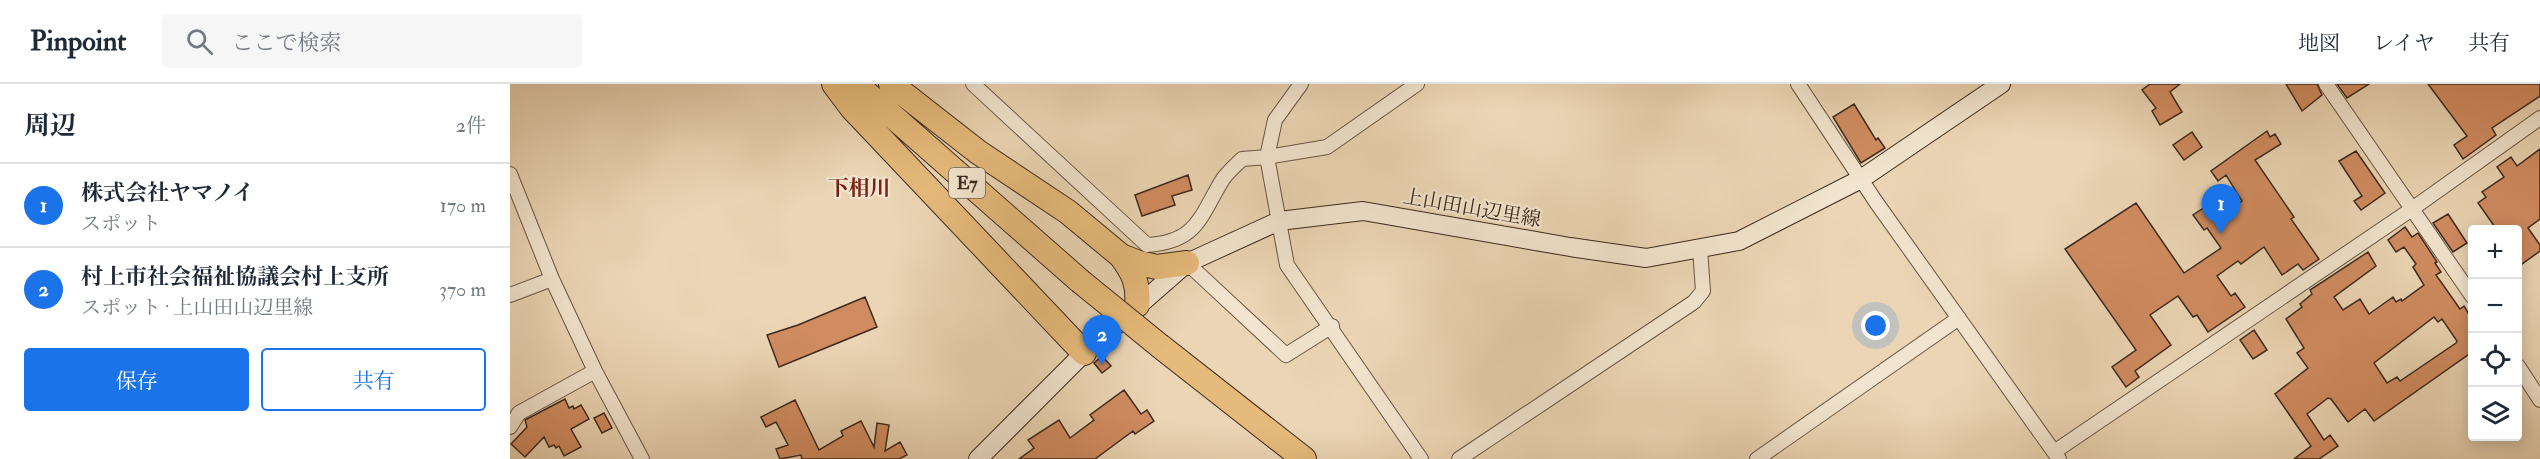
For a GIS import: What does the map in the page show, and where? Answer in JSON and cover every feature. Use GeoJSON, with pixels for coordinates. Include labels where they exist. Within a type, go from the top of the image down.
{"type":"FeatureCollection","features":[{"type":"Feature","properties":{"kind":"highway"},"geometry":{"type":"LineString","coordinates":[[834,84],[852,108],[1084,353]]}},
{"type":"Feature","properties":{"kind":"highway","name":"E7"},"geometry":{"type":"LineString","coordinates":[[856,84],[1080,281],[1304,459]]}},
{"type":"Feature","properties":{"kind":"highway"},"geometry":{"type":"LineString","coordinates":[[891,84],[978,153],[1068,212],[1121,256],[1133,272],[1138,290],[1137,305]]}},
{"type":"Feature","properties":{"kind":"highway"},"geometry":{"type":"LineString","coordinates":[[1121,256],[1157,267],[1187,263]]}},
{"type":"Feature","properties":{"kind":"main road","name":"上山田山辺里線"},"geometry":{"type":"LineString","coordinates":[[978,459],[1084,353],[1187,263],[1279,221],[1364,212],[1646,258],[1739,241],[1861,179],[2001,84]]}},
{"type":"Feature","properties":{"kind":"street"},"geometry":{"type":"LineString","coordinates":[[973,84],[1147,245],[1167,244],[1187,232],[1203,218],[1224,177],[1242,159],[1328,147],[1417,84]]}},
{"type":"Feature","properties":{"kind":"street"},"geometry":{"type":"LineString","coordinates":[[1301,84],[1275,120],[1267,157],[1287,266],[1332,327],[1421,459]]}},
{"type":"Feature","properties":{"kind":"street"},"geometry":{"type":"LineString","coordinates":[[1798,84],[1861,179],[2056,455],[2540,118]]}},
{"type":"Feature","properties":{"kind":"street"},"geometry":{"type":"LineString","coordinates":[[2326,84],[2468,290]]}},
{"type":"Feature","properties":{"kind":"street"},"geometry":{"type":"LineString","coordinates":[[510,174],[552,279],[595,371],[642,459]]}},
{"type":"Feature","properties":{"kind":"street"},"geometry":{"type":"LineString","coordinates":[[1459,459],[1694,302],[1703,291],[1700,248]]}},
{"type":"Feature","properties":{"kind":"street"},"geometry":{"type":"LineString","coordinates":[[1187,263],[1286,355],[1332,327]]}},
{"type":"Feature","properties":{"kind":"street"},"geometry":{"type":"LineString","coordinates":[[510,295],[552,279]]}},
{"type":"Feature","properties":{"kind":"street"},"geometry":{"type":"LineString","coordinates":[[1757,459],[1959,318]]}},
{"type":"Feature","properties":{"kind":"street"},"geometry":{"type":"LineString","coordinates":[[510,427],[519,413],[595,371]]}},
{"type":"Feature","properties":{"kind":"street"},"geometry":{"type":"LineString","coordinates":[[2522,371],[2536,384],[2540,400]]}},
{"type":"Feature","properties":{"kind":"building"},"geometry":{"type":"Polygon","coordinates":[[[2150,84],[2180,84],[2170,92],[2182,112],[2160,125],[2152,111],[2156,108],[2142,90],[2150,84]]]}},
{"type":"Feature","properties":{"kind":"building"},"geometry":{"type":"Polygon","coordinates":[[[2286,84],[2317,84],[2322,95],[2302,111],[2286,84]]]}},
{"type":"Feature","properties":{"kind":"building"},"geometry":{"type":"Polygon","coordinates":[[[2337,84],[2369,84],[2347,98],[2337,84]]]}},
{"type":"Feature","properties":{"kind":"building"},"geometry":{"type":"Polygon","coordinates":[[[2428,84],[2540,84],[2540,96],[2492,128],[2496,135],[2463,159],[2454,145],[2467,136],[2428,84]]]}},
{"type":"Feature","properties":{"kind":"building"},"geometry":{"type":"Polygon","coordinates":[[[1854,104],[1876,140],[1878,138],[1885,148],[1861,163],[1833,117],[1854,104]]]}},
{"type":"Feature","properties":{"kind":"building"},"geometry":{"type":"Polygon","coordinates":[[[2267,131],[2270,137],[2275,134],[2281,144],[2255,160],[2294,217],[2291,219],[2319,259],[2303,270],[2298,264],[2282,275],[2264,247],[2241,264],[2238,261],[2217,276],[2231,296],[2235,293],[2245,307],[2208,332],[2197,315],[2193,317],[2178,296],[2150,315],[2171,345],[2135,371],[2139,377],[2126,387],[2112,367],[2136,350],[2065,249],[2136,203],[2184,273],[2221,248],[2207,228],[2204,230],[2193,215],[2211,203],[2219,216],[2242,201],[2226,175],[2218,181],[2211,171],[2267,131]]]}},
{"type":"Feature","properties":{"kind":"building"},"geometry":{"type":"Polygon","coordinates":[[[2192,132],[2202,147],[2184,160],[2173,145],[2192,132]]]}},
{"type":"Feature","properties":{"kind":"building"},"geometry":{"type":"Polygon","coordinates":[[[2540,149],[2540,219],[2528,228],[2540,245],[2540,251],[2522,264],[2522,225],[2493,225],[2478,203],[2486,197],[2482,192],[2504,177],[2497,167],[2511,157],[2517,166],[2540,149]]]}},
{"type":"Feature","properties":{"kind":"building"},"geometry":{"type":"Polygon","coordinates":[[[2356,151],[2385,193],[2361,210],[2354,201],[2362,196],[2339,161],[2356,151]]]}},
{"type":"Feature","properties":{"kind":"building"},"geometry":{"type":"Polygon","coordinates":[[[1188,175],[1192,190],[1172,196],[1175,205],[1142,216],[1135,195],[1188,175]]]}},
{"type":"Feature","properties":{"kind":"building"},"geometry":{"type":"Polygon","coordinates":[[[2448,214],[2467,243],[2453,252],[2433,223],[2448,214]]]}},
{"type":"Feature","properties":{"kind":"building"},"geometry":{"type":"Polygon","coordinates":[[[2405,227],[2412,237],[2418,233],[2437,262],[2435,263],[2441,272],[2436,275],[2460,309],[2464,306],[2468,312],[2468,355],[2374,421],[2365,409],[2348,422],[2328,398],[2307,414],[2324,440],[2330,435],[2338,446],[2319,459],[2294,459],[2311,446],[2275,394],[2308,368],[2297,353],[2304,348],[2286,319],[2302,307],[2300,304],[2312,294],[2310,290],[2368,252],[2376,266],[2334,297],[2343,310],[2360,299],[2369,314],[2393,297],[2396,302],[2401,299],[2402,301],[2424,285],[2413,267],[2416,264],[2404,247],[2396,252],[2388,240],[2405,227]],[[2434,317],[2374,363],[2387,383],[2397,377],[2400,381],[2456,343],[2457,341],[2442,319],[2438,322],[2434,317]]]}},
{"type":"Feature","properties":{"kind":"building"},"geometry":{"type":"Polygon","coordinates":[[[865,297],[877,327],[779,367],[767,335],[798,325],[865,297]]]}},
{"type":"Feature","properties":{"kind":"building"},"geometry":{"type":"Polygon","coordinates":[[[2254,330],[2267,350],[2253,359],[2240,340],[2254,330]]]}},
{"type":"Feature","properties":{"kind":"building"},"geometry":{"type":"Polygon","coordinates":[[[1102,356],[1111,366],[1102,373],[1094,363],[1102,356]]]}},
{"type":"Feature","properties":{"kind":"building"},"geometry":{"type":"Polygon","coordinates":[[[1124,390],[1141,414],[1147,410],[1154,421],[1135,434],[1133,431],[1095,459],[1019,459],[1034,448],[1028,440],[1059,420],[1070,438],[1094,420],[1090,415],[1124,390]]]}},
{"type":"Feature","properties":{"kind":"building"},"geometry":{"type":"Polygon","coordinates":[[[565,399],[569,408],[573,406],[574,409],[581,405],[589,419],[571,429],[581,447],[564,456],[559,446],[549,447],[544,437],[525,457],[511,444],[527,427],[525,420],[565,399]]]}},
{"type":"Feature","properties":{"kind":"building"},"geometry":{"type":"Polygon","coordinates":[[[795,400],[819,450],[843,436],[841,431],[861,421],[874,447],[877,423],[889,425],[885,451],[900,442],[907,455],[899,459],[802,459],[801,455],[780,459],[776,449],[788,445],[776,422],[766,427],[761,417],[795,400]]]}},
{"type":"Feature","properties":{"kind":"building"},"geometry":{"type":"Polygon","coordinates":[[[604,413],[612,428],[602,433],[594,418],[604,413]]]}},
{"type":"Feature","properties":{"kind":"place","name":"株式会社ヤマノイ"},"geometry":{"type":"Point","coordinates":[2221,234]}},
{"type":"Feature","properties":{"kind":"place","name":"村上市社会福祉協議会村上支所"},"geometry":{"type":"Point","coordinates":[1102,365]}},
{"type":"Feature","properties":{"kind":"district","name":"下相川"},"geometry":{"type":"Point","coordinates":[859,188]}}]}
